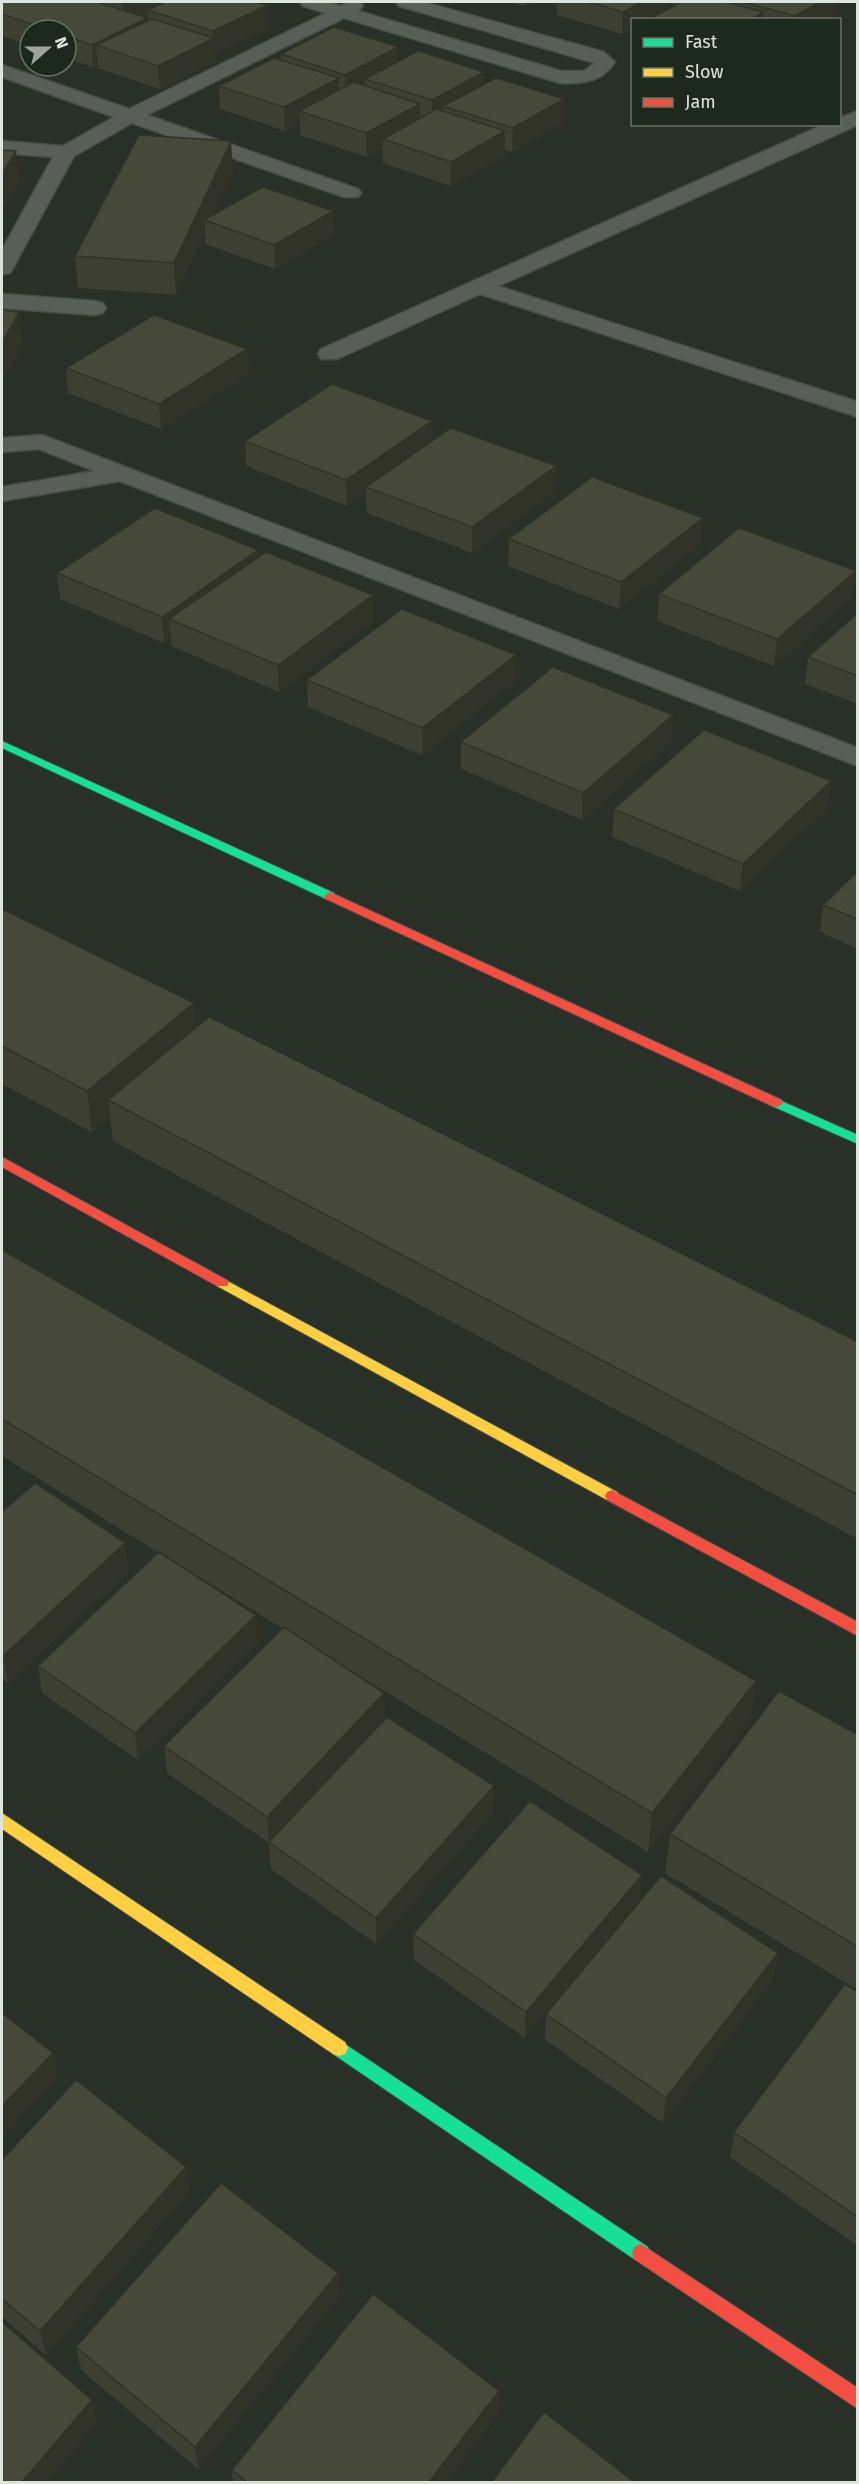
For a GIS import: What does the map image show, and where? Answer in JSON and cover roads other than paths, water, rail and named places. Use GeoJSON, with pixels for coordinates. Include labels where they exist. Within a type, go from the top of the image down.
{"type":"FeatureCollection","features":[{"type":"Feature","properties":{"kind":"street"},"geometry":{"type":"LineString","coordinates":[[309,2],[560,77],[579,78],[592,75],[603,68],[606,62],[597,56],[405,2]]}},
{"type":"Feature","properties":{"kind":"street"},"geometry":{"type":"LineString","coordinates":[[2,268],[66,152],[130,116],[364,2]]}},
{"type":"Feature","properties":{"kind":"street"},"geometry":{"type":"LineString","coordinates":[[2,71],[351,193]]}},
{"type":"Feature","properties":{"kind":"street"},"geometry":{"type":"LineString","coordinates":[[841,125],[858,117]]}},
{"type":"Feature","properties":{"kind":"street"},"geometry":{"type":"LineString","coordinates":[[329,354],[838,126]]}},
{"type":"Feature","properties":{"kind":"street"},"geometry":{"type":"LineString","coordinates":[[822,133],[849,141]]}},
{"type":"Feature","properties":{"kind":"street"},"geometry":{"type":"LineString","coordinates":[[2,147],[66,152]]}},
{"type":"Feature","properties":{"kind":"street"},"geometry":{"type":"LineString","coordinates":[[479,287],[858,410]]}},
{"type":"Feature","properties":{"kind":"street"},"geometry":{"type":"LineString","coordinates":[[2,301],[96,308]]}},
{"type":"Feature","properties":{"kind":"street"},"geometry":{"type":"LineString","coordinates":[[2,445],[42,442],[858,758]]}},
{"type":"Feature","properties":{"kind":"street"},"geometry":{"type":"LineString","coordinates":[[2,494],[124,472]]}},
{"type":"Feature","properties":{"kind":"street"},"geometry":{"type":"LineString","coordinates":[[2,744],[858,1140]]}},
{"type":"Feature","properties":{"kind":"street"},"geometry":{"type":"LineString","coordinates":[[2,1162],[858,1630]]}},
{"type":"Feature","properties":{"kind":"street"},"geometry":{"type":"LineString","coordinates":[[2,1820],[858,2400]]}}]}
